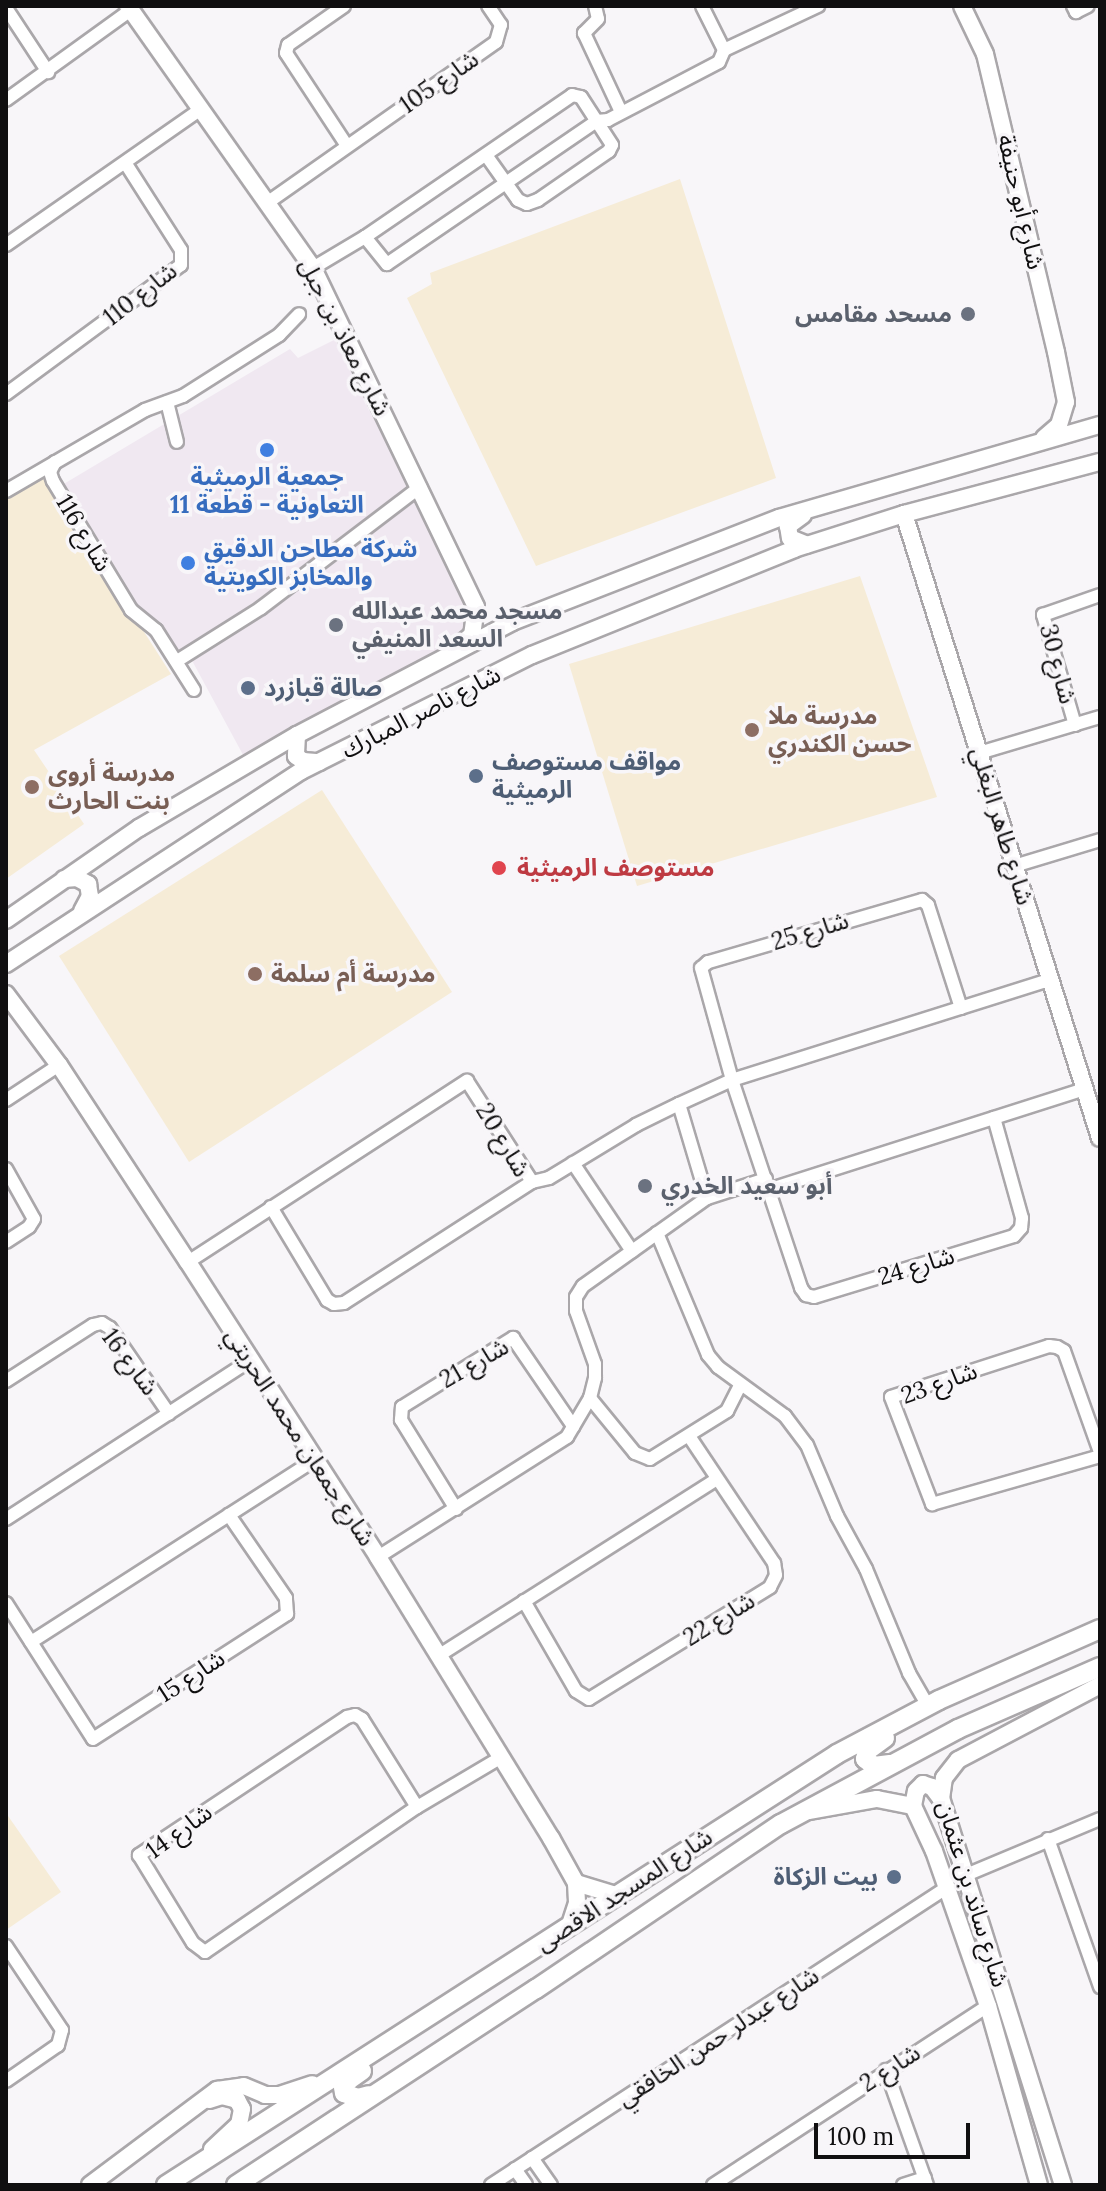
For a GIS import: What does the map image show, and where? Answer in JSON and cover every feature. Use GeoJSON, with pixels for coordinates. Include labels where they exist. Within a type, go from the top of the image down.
{"type":"FeatureCollection","features":[{"type":"Feature","properties":{"kind":"main road","name":"شارع المسجد الاقصى"},"geometry":{"type":"LineString","coordinates":[[166,2185],[571,1922],[806,1774],[924,1707],[1100,1629]]}},
{"type":"Feature","properties":{"kind":"main road","name":"شارع المسجد الاقصى"},"geometry":{"type":"LineString","coordinates":[[236,2185],[781,1824],[958,1729],[1100,1667]]}},
{"type":"Feature","properties":{"kind":"main road"},"geometry":{"type":"LineString","coordinates":[[894,1764],[874,1766],[868,1764],[865,1755],[924,1707]]}},
{"type":"Feature","properties":{"kind":"main road"},"geometry":{"type":"LineString","coordinates":[[781,1824],[827,1787],[829,1779],[823,1773],[806,1774]]}},
{"type":"Feature","properties":{"kind":"main road"},"geometry":{"type":"LineString","coordinates":[[377,2092],[348,2097],[343,2087],[424,2028],[445,2005]]}},
{"type":"Feature","properties":{"kind":"street"},"geometry":{"type":"LineString","coordinates":[[344,6],[288,45],[286,53],[347,146]]}},
{"type":"Feature","properties":{"kind":"street","name":"شارع 105"},"geometry":{"type":"LineString","coordinates":[[267,203],[496,42],[501,25],[488,6]]}},
{"type":"Feature","properties":{"kind":"street"},"geometry":{"type":"LineString","coordinates":[[595,6],[598,19],[585,29],[585,37],[621,112]]}},
{"type":"Feature","properties":{"kind":"street"},"geometry":{"type":"LineString","coordinates":[[702,6],[724,50]]}},
{"type":"Feature","properties":{"kind":"street"},"geometry":{"type":"LineString","coordinates":[[365,237],[387,264],[597,121],[719,62],[724,50],[818,6]]}},
{"type":"Feature","properties":{"kind":"street","name":"شارع أبو حنيفة"},"geometry":{"type":"LineString","coordinates":[[962,6],[985,54],[995,92],[1066,402]]}},
{"type":"Feature","properties":{"kind":"street"},"geometry":{"type":"LineString","coordinates":[[1073,6],[1076,12],[1088,6]]}},
{"type":"Feature","properties":{"kind":"street"},"geometry":{"type":"LineString","coordinates":[[6,8],[48,72]]}},
{"type":"Feature","properties":{"kind":"street"},"geometry":{"type":"LineString","coordinates":[[6,100],[48,72],[130,8]]}},
{"type":"Feature","properties":{"kind":"street","name":"شارع معاذ بن جبل"},"geometry":{"type":"LineString","coordinates":[[130,8],[313,268],[476,607]]}},
{"type":"Feature","properties":{"kind":"street"},"geometry":{"type":"LineString","coordinates":[[313,268],[365,237],[574,95],[581,97],[611,141],[611,149],[538,200],[522,202],[486,155]]}},
{"type":"Feature","properties":{"kind":"street"},"geometry":{"type":"LineString","coordinates":[[6,245],[201,109]]}},
{"type":"Feature","properties":{"kind":"street","name":"شارع 110"},"geometry":{"type":"LineString","coordinates":[[6,394],[181,265],[181,250],[126,164]]}},
{"type":"Feature","properties":{"kind":"street","name":"شارع 116"},"geometry":{"type":"LineString","coordinates":[[194,690],[154,627],[129,607],[50,472],[55,462],[149,407],[167,402],[279,335],[299,314]]}},
{"type":"Feature","properties":{"kind":"street"},"geometry":{"type":"LineString","coordinates":[[167,402],[177,442]]}},
{"type":"Feature","properties":{"kind":"street"},"geometry":{"type":"LineString","coordinates":[[1041,440],[1059,425],[1066,402],[1077,413],[1100,425]]}},
{"type":"Feature","properties":{"kind":"street","name":"شارع ناصر المبارك"},"geometry":{"type":"LineString","coordinates":[[6,920],[139,828],[297,735],[512,622],[779,518],[1100,425]]}},
{"type":"Feature","properties":{"kind":"street"},"geometry":{"type":"LineString","coordinates":[[6,491],[55,462]]}},
{"type":"Feature","properties":{"kind":"street","name":"شارع ناصر المبارك"},"geometry":{"type":"LineString","coordinates":[[11,961],[301,771],[532,655],[807,545],[904,514],[1100,462]]}},
{"type":"Feature","properties":{"kind":"street"},"geometry":{"type":"LineString","coordinates":[[177,661],[250,615],[420,487]]}},
{"type":"Feature","properties":{"kind":"street"},"geometry":{"type":"LineString","coordinates":[[807,511],[788,526],[790,538],[807,545]]}},
{"type":"Feature","properties":{"kind":"street","name":"شارع طاهر البغلي"},"geometry":{"type":"LineString","coordinates":[[904,514],[1100,1138]]}},
{"type":"Feature","properties":{"kind":"street","name":"شارع 30"},"geometry":{"type":"LineString","coordinates":[[1075,725],[1043,615],[1100,595]]}},
{"type":"Feature","properties":{"kind":"street"},"geometry":{"type":"LineString","coordinates":[[454,650],[472,635],[476,607],[495,621],[512,622]]}},
{"type":"Feature","properties":{"kind":"street","name":"شارع 30"},"geometry":{"type":"LineString","coordinates":[[979,753],[1100,717]]}},
{"type":"Feature","properties":{"kind":"street"},"geometry":{"type":"LineString","coordinates":[[297,735],[296,756],[303,761],[323,762]]}},
{"type":"Feature","properties":{"kind":"street"},"geometry":{"type":"LineString","coordinates":[[1014,866],[1100,840]]}},
{"type":"Feature","properties":{"kind":"street"},"geometry":{"type":"LineString","coordinates":[[63,879],[82,879],[90,887],[89,902],[78,915]]}},
{"type":"Feature","properties":{"kind":"street","name":"شارع 25"},"geometry":{"type":"LineString","coordinates":[[750,1135],[701,976],[701,968],[708,962],[922,900],[928,905],[961,1008]]}},
{"type":"Feature","properties":{"kind":"street","name":"شارع جمعان محمد الحريتي"},"geometry":{"type":"LineString","coordinates":[[11,961],[9,996],[59,1065],[378,1557],[576,1883]]}},
{"type":"Feature","properties":{"kind":"street"},"geometry":{"type":"LineString","coordinates":[[532,1182],[549,1178],[636,1125],[732,1080],[1050,980]]}},
{"type":"Feature","properties":{"kind":"street"},"geometry":{"type":"LineString","coordinates":[[6,1100],[59,1065]]}},
{"type":"Feature","properties":{"kind":"street","name":"شارع 20"},"geometry":{"type":"LineString","coordinates":[[188,1262],[271,1207],[467,1081],[532,1182],[344,1303],[334,1304],[327,1300],[271,1207]]}},
{"type":"Feature","properties":{"kind":"street"},"geometry":{"type":"LineString","coordinates":[[378,1557],[559,1443],[590,1398],[595,1364],[576,1311],[576,1297],[583,1286],[707,1198],[768,1184],[1085,1089]]}},
{"type":"Feature","properties":{"kind":"street"},"geometry":{"type":"LineString","coordinates":[[679,1104],[707,1198]]}},
{"type":"Feature","properties":{"kind":"street","name":"شارع 24"},"geometry":{"type":"LineString","coordinates":[[750,1135],[801,1288],[806,1295],[814,1297],[1014,1236],[1021,1228],[1022,1218],[994,1118]]}},
{"type":"Feature","properties":{"kind":"street"},"geometry":{"type":"LineString","coordinates":[[573,1163],[632,1251]]}},
{"type":"Feature","properties":{"kind":"street"},"geometry":{"type":"LineString","coordinates":[[6,1169],[34,1219],[29,1227],[6,1242]]}},
{"type":"Feature","properties":{"kind":"street"},"geometry":{"type":"LineString","coordinates":[[657,1233],[708,1355],[785,1416],[807,1445],[837,1516],[866,1569],[924,1707]]}},
{"type":"Feature","properties":{"kind":"street","name":"شارع 16"},"geometry":{"type":"LineString","coordinates":[[6,1381],[93,1325],[102,1323],[110,1328],[169,1414]]}},
{"type":"Feature","properties":{"kind":"street","name":"شارع 21"},"geometry":{"type":"LineString","coordinates":[[456,1509],[401,1420],[402,1407],[513,1338],[573,1426]]}},
{"type":"Feature","properties":{"kind":"street","name":"شارع 23"},"geometry":{"type":"LineString","coordinates":[[1049,1346],[1057,1347],[1064,1351],[1100,1454],[932,1504],[891,1397],[1049,1346]]}},
{"type":"Feature","properties":{"kind":"street","name":"شارع 16"},"geometry":{"type":"LineString","coordinates":[[6,1519],[249,1361]]}},
{"type":"Feature","properties":{"kind":"street"},"geometry":{"type":"LineString","coordinates":[[590,1398],[642,1458],[655,1457],[730,1408],[741,1384]]}},
{"type":"Feature","properties":{"kind":"street"},"geometry":{"type":"LineString","coordinates":[[438,1656],[717,1479],[689,1436]]}},
{"type":"Feature","properties":{"kind":"street"},"geometry":{"type":"LineString","coordinates":[[31,1642],[314,1460]]}},
{"type":"Feature","properties":{"kind":"street","name":"شارع 22"},"geometry":{"type":"LineString","coordinates":[[524,1601],[576,1691],[586,1699],[596,1697],[690,1638],[770,1587],[776,1575],[774,1563],[717,1479]]}},
{"type":"Feature","properties":{"kind":"street","name":"شارع 15"},"geometry":{"type":"LineString","coordinates":[[6,1603],[93,1739],[287,1614],[286,1598],[229,1515]]}},
{"type":"Feature","properties":{"kind":"street","name":"شارع ساند بن عثمان"},"geometry":{"type":"LineString","coordinates":[[1062,2181],[941,1799],[944,1778],[958,1760],[1100,1685]]}},
{"type":"Feature","properties":{"kind":"street","name":"شارع 14"},"geometry":{"type":"LineString","coordinates":[[417,1807],[362,1719],[355,1715],[347,1717],[139,1855],[193,1943],[205,1952],[417,1807],[500,1758]]}},
{"type":"Feature","properties":{"kind":"street"},"geometry":{"type":"LineString","coordinates":[[913,1806],[916,1791],[923,1784],[932,1787],[941,1799]]}},
{"type":"Feature","properties":{"kind":"street","name":"شارع ساند بن عثمان"},"geometry":{"type":"LineString","coordinates":[[800,1813],[877,1799],[913,1806],[988,2006],[1038,2183]]}},
{"type":"Feature","properties":{"kind":"street"},"geometry":{"type":"LineString","coordinates":[[966,1875],[1100,1819]]}},
{"type":"Feature","properties":{"kind":"street"},"geometry":{"type":"LineString","coordinates":[[1048,1839],[1095,1952],[1100,1987]]}},
{"type":"Feature","properties":{"kind":"street"},"geometry":{"type":"LineString","coordinates":[[571,1922],[577,1903],[576,1883],[616,1895]]}},
{"type":"Feature","properties":{"kind":"street","name":"شارع عبدلر حمن الخافقي"},"geometry":{"type":"LineString","coordinates":[[491,2185],[946,1888]]}},
{"type":"Feature","properties":{"kind":"street"},"geometry":{"type":"LineString","coordinates":[[6,1946],[62,2030],[58,2045],[6,2081]]}},
{"type":"Feature","properties":{"kind":"street","name":"شارع 2"},"geometry":{"type":"LineString","coordinates":[[713,2185],[988,2006]]}},
{"type":"Feature","properties":{"kind":"street"},"geometry":{"type":"LineString","coordinates":[[90,2185],[217,2090],[244,2086],[265,2095],[296,2092],[371,2054]]}},
{"type":"Feature","properties":{"kind":"street"},"geometry":{"type":"LineString","coordinates":[[886,2070],[926,2182],[903,2185]]}},
{"type":"Feature","properties":{"kind":"street"},"geometry":{"type":"LineString","coordinates":[[194,2166],[239,2124],[242,2109],[237,2100],[222,2096],[203,2102]]}},
{"type":"Feature","properties":{"kind":"street"},"geometry":{"type":"LineString","coordinates":[[532,2158],[551,2185]]}},
{"type":"Feature","properties":{"kind":"street"},"geometry":{"type":"LineString","coordinates":[[515,2169],[526,2185]]}},
{"type":"Feature","properties":{"kind":"street"},"geometry":{"type":"LineString","coordinates":[[1038,2183],[1046,2185],[1062,2181]]}},
{"type":"Feature","properties":{"kind":"shaded area"},"geometry":{"type":"Polygon","coordinates":[[[680,179],[776,478],[536,566],[407,298],[432,284],[430,273],[680,179]]]}},
{"type":"Feature","properties":{"kind":"shaded area"},"geometry":{"type":"Polygon","coordinates":[[[346,334],[476,607],[466,640],[248,764],[189,655],[177,661],[141,621],[57,488],[290,349],[298,358],[346,334]]]}},
{"type":"Feature","properties":{"kind":"shaded area"},"geometry":{"type":"Polygon","coordinates":[[[43,474],[171,674],[34,750],[84,824],[6,879],[6,499],[43,474]]]}},
{"type":"Feature","properties":{"kind":"shaded area","name":"مدرسة ملا حسن الكندري"},"geometry":{"type":"Polygon","coordinates":[[[860,576],[937,797],[637,886],[569,664],[860,576]]]}},
{"type":"Feature","properties":{"kind":"shaded area","name":"مدرسة أم سلمة"},"geometry":{"type":"Polygon","coordinates":[[[322,790],[452,992],[189,1162],[59,956],[322,790]]]}},
{"type":"Feature","properties":{"kind":"shaded area"},"geometry":{"type":"Polygon","coordinates":[[[6,1813],[61,1892],[6,1930],[6,1813]]]}},
{"type":"Feature","properties":{"kind":"place","name":"مسحد مقامس"},"geometry":{"type":"Point","coordinates":[968,314]}},
{"type":"Feature","properties":{"kind":"place","name":"جمعية الرميثية التعاونية - قطعة 11"},"geometry":{"type":"Point","coordinates":[267,450]}},
{"type":"Feature","properties":{"kind":"place","name":"شركة مطاحن الدقيق والمخابز الكويتية"},"geometry":{"type":"Point","coordinates":[188,563]}},
{"type":"Feature","properties":{"kind":"place","name":"مسجد محمد عبدالله السعد المنيفي"},"geometry":{"type":"Point","coordinates":[336,625]}},
{"type":"Feature","properties":{"kind":"place","name":"صالة قبازرد"},"geometry":{"type":"Point","coordinates":[248,688]}},
{"type":"Feature","properties":{"kind":"place","name":"مدرسة ملا حسن الكندري"},"geometry":{"type":"Point","coordinates":[752,730]}},
{"type":"Feature","properties":{"kind":"place","name":"مواقف مستوصف الرميثية"},"geometry":{"type":"Point","coordinates":[476,776]}},
{"type":"Feature","properties":{"kind":"place","name":"مدرسة أروى بنت الحارث"},"geometry":{"type":"Point","coordinates":[32,787]}},
{"type":"Feature","properties":{"kind":"place","name":"مستوصف الرميثية"},"geometry":{"type":"Point","coordinates":[499,868]}},
{"type":"Feature","properties":{"kind":"place","name":"مدرسة أم سلمة"},"geometry":{"type":"Point","coordinates":[255,974]}},
{"type":"Feature","properties":{"kind":"place","name":"أبو سعيد الخدري"},"geometry":{"type":"Point","coordinates":[645,1186]}},
{"type":"Feature","properties":{"kind":"place","name":"بيت الزكاة"},"geometry":{"type":"Point","coordinates":[894,1877]}}]}
